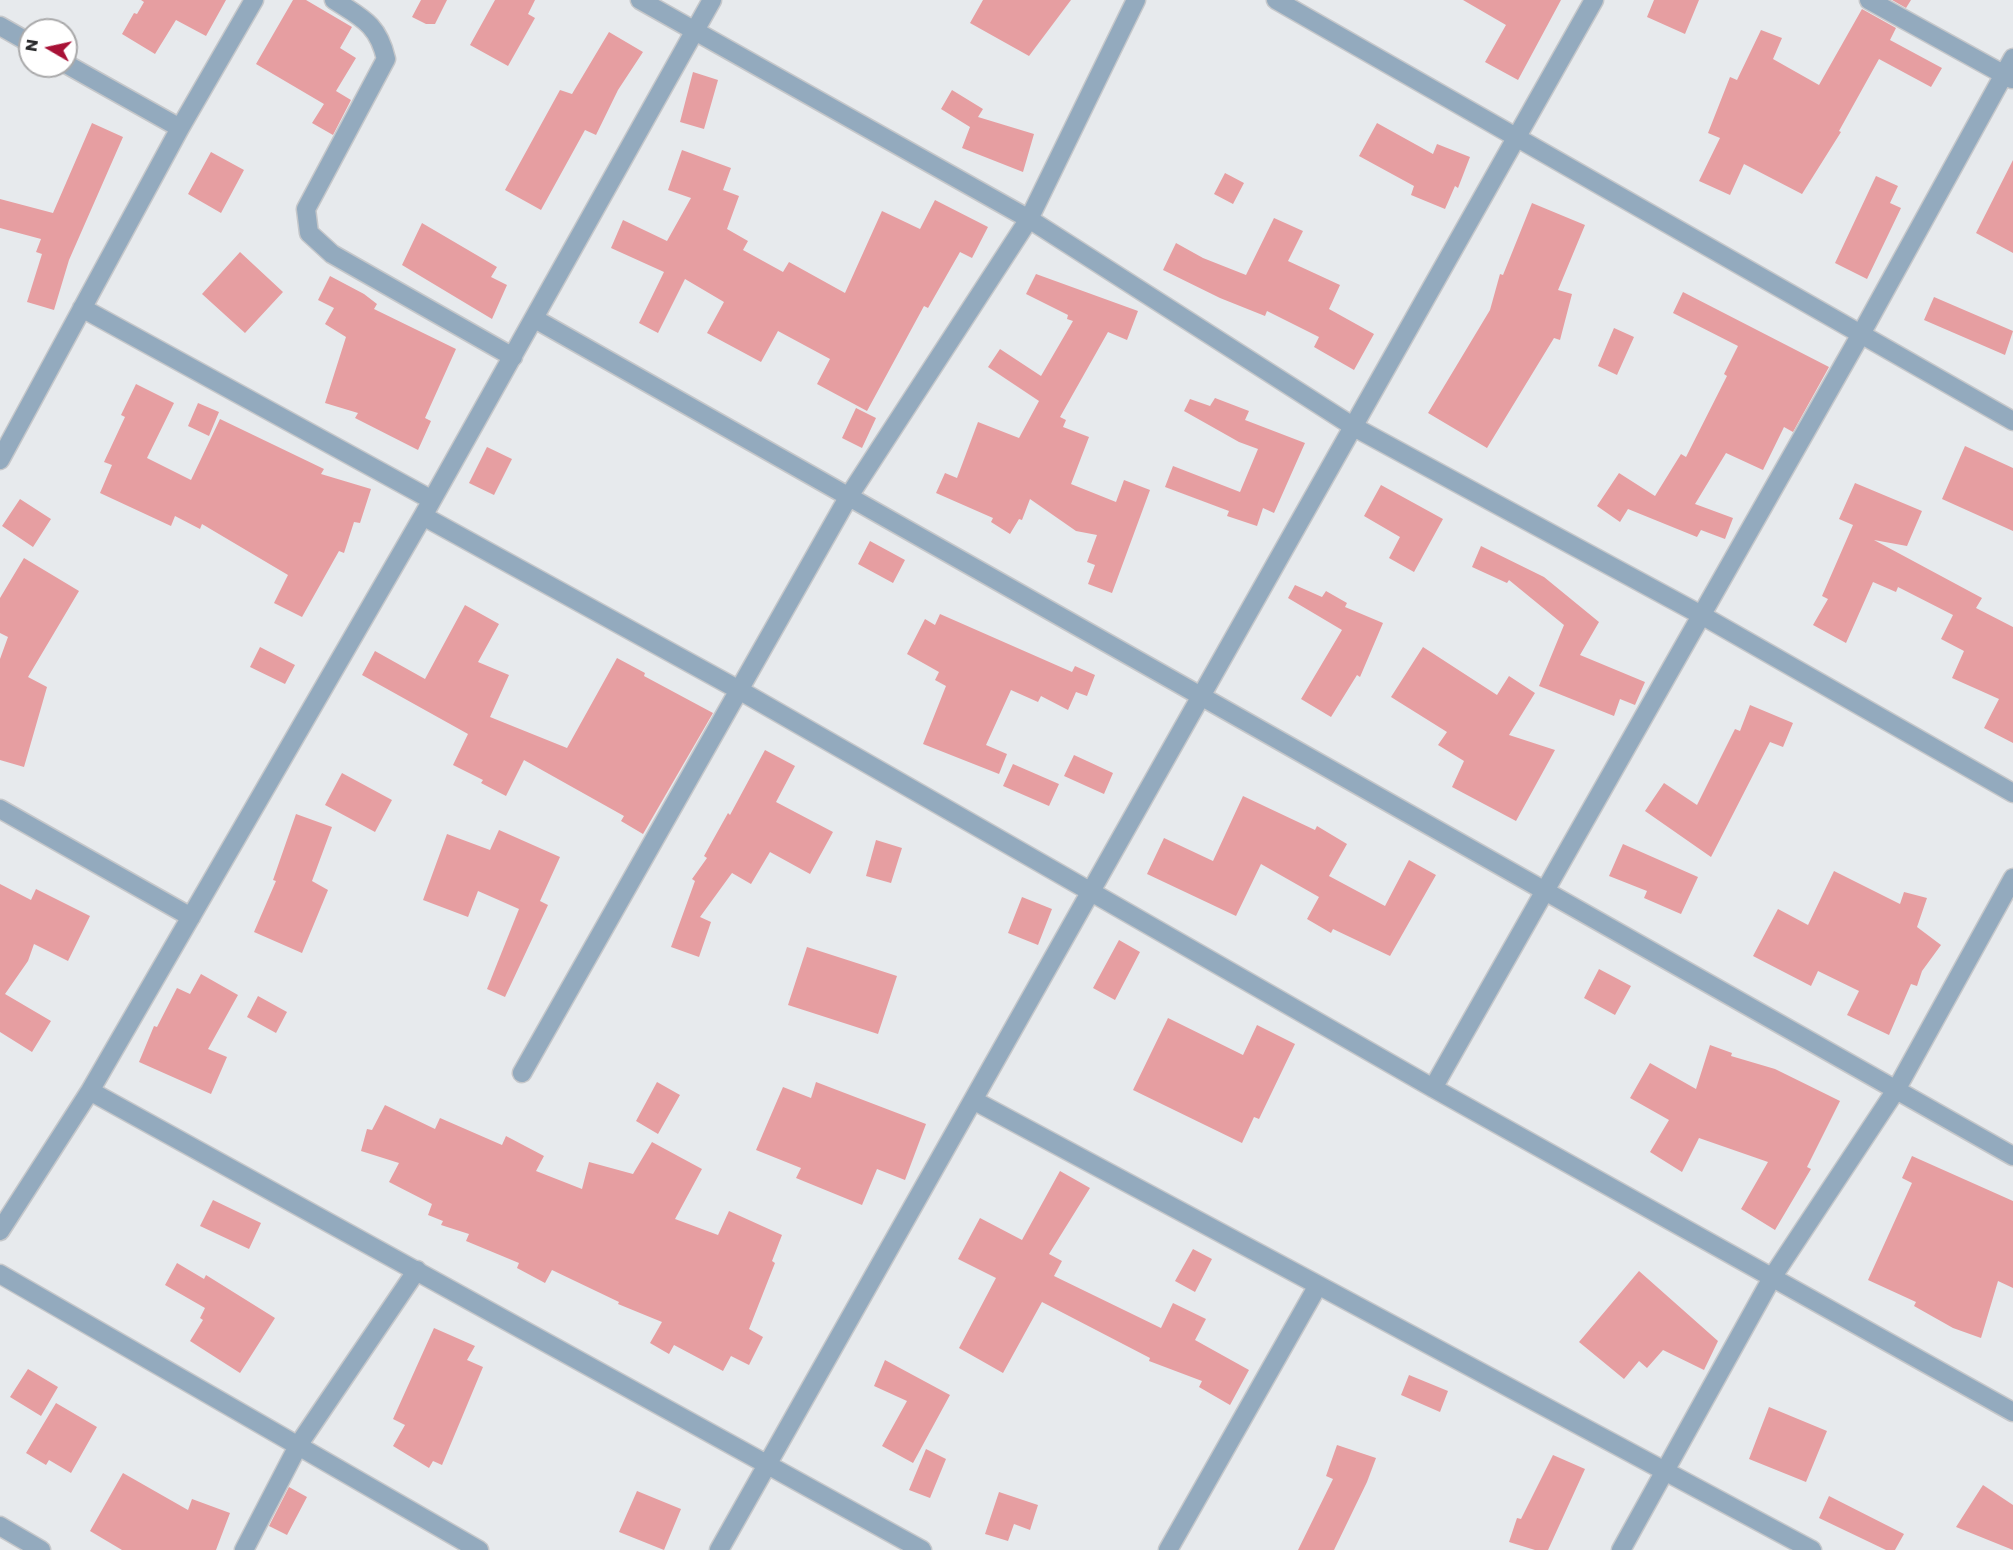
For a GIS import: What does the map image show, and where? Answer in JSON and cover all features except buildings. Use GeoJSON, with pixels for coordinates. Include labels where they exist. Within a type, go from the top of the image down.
{"type":"FeatureCollection","features":[{"type":"Feature","properties":{"kind":"street"},"geometry":{"type":"LineString","coordinates":[[0,460],[180,128],[254,0]]}},
{"type":"Feature","properties":{"kind":"street"},"geometry":{"type":"LineString","coordinates":[[334,0],[369,23],[382,39],[386,59],[306,209],[309,233],[332,254],[513,357]]}},
{"type":"Feature","properties":{"kind":"street"},"geometry":{"type":"LineString","coordinates":[[640,0],[1029,219],[1354,427],[1703,616],[2013,793]]}},
{"type":"Feature","properties":{"kind":"street"},"geometry":{"type":"LineString","coordinates":[[0,1231],[90,1090],[423,516],[712,0]]}},
{"type":"Feature","properties":{"kind":"street"},"geometry":{"type":"LineString","coordinates":[[522,1072],[849,496],[1029,219],[1136,0]]}},
{"type":"Feature","properties":{"kind":"street"},"geometry":{"type":"LineString","coordinates":[[1276,0],[2013,421]]}},
{"type":"Feature","properties":{"kind":"street"},"geometry":{"type":"LineString","coordinates":[[718,1550],[1594,0]]}},
{"type":"Feature","properties":{"kind":"street"},"geometry":{"type":"LineString","coordinates":[[1869,0],[2008,77]]}},
{"type":"Feature","properties":{"kind":"street"},"geometry":{"type":"LineString","coordinates":[[0,26],[18,36]]}},
{"type":"Feature","properties":{"kind":"street"},"geometry":{"type":"LineString","coordinates":[[1433,1088],[2008,77],[2013,58]]}},
{"type":"Feature","properties":{"kind":"street"},"geometry":{"type":"LineString","coordinates":[[78,70],[180,128]]}},
{"type":"Feature","properties":{"kind":"street"},"geometry":{"type":"LineString","coordinates":[[82,308],[432,500]]}},
{"type":"Feature","properties":{"kind":"street"},"geometry":{"type":"LineString","coordinates":[[535,319],[2013,1156]]}},
{"type":"Feature","properties":{"kind":"street"},"geometry":{"type":"LineString","coordinates":[[423,516],[739,690],[1433,1088],[2013,1412]]}},
{"type":"Feature","properties":{"kind":"street"},"geometry":{"type":"LineString","coordinates":[[0,809],[190,917]]}},
{"type":"Feature","properties":{"kind":"street"},"geometry":{"type":"LineString","coordinates":[[1621,1550],[1773,1276],[1896,1089],[2013,878]]}},
{"type":"Feature","properties":{"kind":"street"},"geometry":{"type":"LineString","coordinates":[[90,1090],[922,1550]]}},
{"type":"Feature","properties":{"kind":"street"},"geometry":{"type":"LineString","coordinates":[[973,1101],[1812,1550]]}},
{"type":"Feature","properties":{"kind":"street"},"geometry":{"type":"LineString","coordinates":[[244,1550],[299,1444],[417,1270]]}},
{"type":"Feature","properties":{"kind":"street"},"geometry":{"type":"LineString","coordinates":[[0,1274],[299,1444],[479,1550]]}},
{"type":"Feature","properties":{"kind":"street"},"geometry":{"type":"LineString","coordinates":[[1168,1550],[1317,1287]]}},
{"type":"Feature","properties":{"kind":"street"},"geometry":{"type":"LineString","coordinates":[[0,1526],[41,1550]]}}]}
